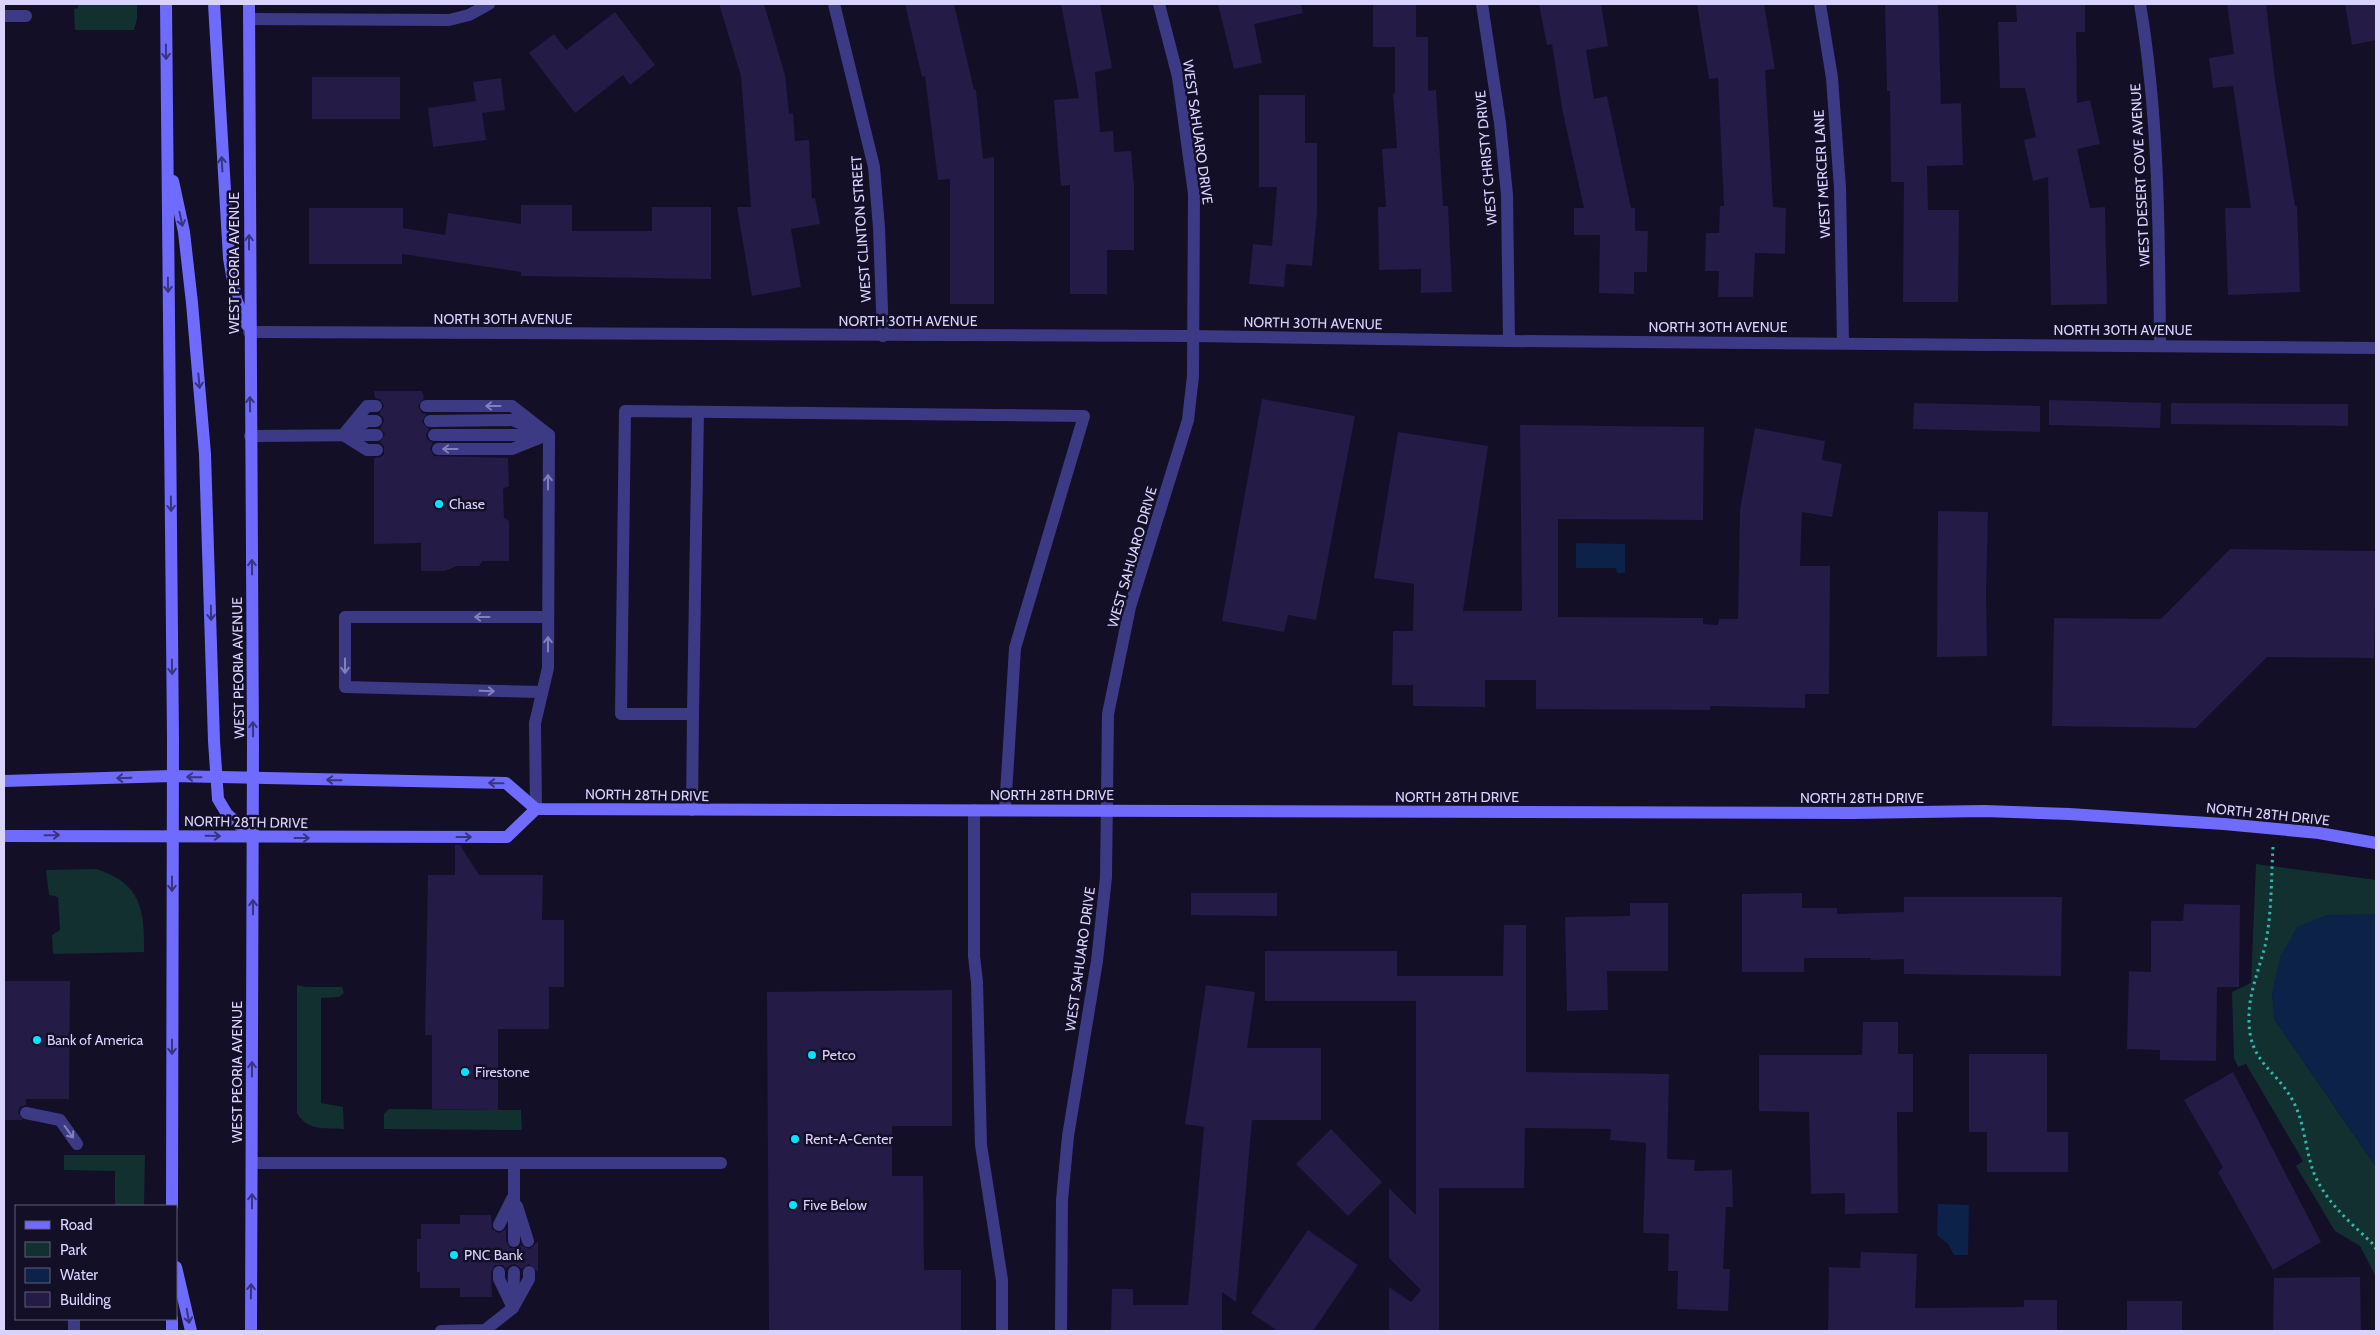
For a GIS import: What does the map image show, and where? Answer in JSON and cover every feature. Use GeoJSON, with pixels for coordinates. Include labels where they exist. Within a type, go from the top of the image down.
{"type":"FeatureCollection","features":[{"type":"Feature","properties":{"kind":"main road"},"geometry":{"type":"LineString","coordinates":[[166,4],[172,776],[172,1205]]}},
{"type":"Feature","properties":{"kind":"main road"},"geometry":{"type":"LineString","coordinates":[[214,4],[229,258],[236,299],[249,332]]}},
{"type":"Feature","properties":{"kind":"main road","name":"WEST PEORIA AVENUE"},"geometry":{"type":"LineString","coordinates":[[249,4],[249,332],[253,778],[251,1331]]}},
{"type":"Feature","properties":{"kind":"main road"},"geometry":{"type":"LineString","coordinates":[[167,154],[184,232],[203,434],[218,799],[227,814],[253,837]]}},
{"type":"Feature","properties":{"kind":"main road"},"geometry":{"type":"LineString","coordinates":[[4,782],[172,776],[506,783],[536,809]]}},
{"type":"Feature","properties":{"kind":"main road","name":"NORTH 28TH DRIVE"},"geometry":{"type":"LineString","coordinates":[[4,836],[507,837],[536,809],[1813,813],[1985,811],[2088,815],[2274,829],[2376,842]]}},
{"type":"Feature","properties":{"kind":"main road"},"geometry":{"type":"LineString","coordinates":[[178,1276],[191,1331]]}},
{"type":"Feature","properties":{"kind":"street"},"geometry":{"type":"LineString","coordinates":[[249,19],[449,20],[469,15],[489,4]]}},
{"type":"Feature","properties":{"kind":"street","name":"WEST CLINTON STREET"},"geometry":{"type":"LineString","coordinates":[[834,4],[874,167],[879,228],[882,336]]}},
{"type":"Feature","properties":{"kind":"street","name":"WEST SAHUARO DRIVE"},"geometry":{"type":"LineString","coordinates":[[1061,1331],[1062,1200],[1068,1136],[1098,961],[1106,877],[1108,714],[1130,607],[1188,420],[1193,376],[1194,194],[1178,77],[1159,4]]}},
{"type":"Feature","properties":{"kind":"street","name":"WEST CHRISTY DRIVE"},"geometry":{"type":"LineString","coordinates":[[1482,4],[1500,122],[1507,195],[1508,341]]}},
{"type":"Feature","properties":{"kind":"street","name":"WEST MERCER LANE"},"geometry":{"type":"LineString","coordinates":[[1820,4],[1832,78],[1840,179],[1843,343]]}},
{"type":"Feature","properties":{"kind":"street","name":"WEST DESERT COVE AVENUE"},"geometry":{"type":"LineString","coordinates":[[2140,4],[2149,54],[2158,212],[2160,345]]}},
{"type":"Feature","properties":{"kind":"street"},"geometry":{"type":"LineString","coordinates":[[4,16],[26,16]]}},
{"type":"Feature","properties":{"kind":"street","name":"NORTH 30TH AVENUE"},"geometry":{"type":"LineString","coordinates":[[249,332],[1194,336],[1508,341],[2376,348]]}},
{"type":"Feature","properties":{"kind":"street"},"geometry":{"type":"LineString","coordinates":[[343,435],[367,406],[376,406]]}},
{"type":"Feature","properties":{"kind":"street"},"geometry":{"type":"LineString","coordinates":[[426,406],[512,406],[549,435]]}},
{"type":"Feature","properties":{"kind":"street"},"geometry":{"type":"LineString","coordinates":[[693,714],[621,714],[626,411],[1084,416],[1014,648],[1005,810]]}},
{"type":"Feature","properties":{"kind":"street"},"geometry":{"type":"LineString","coordinates":[[692,810],[698,412]]}},
{"type":"Feature","properties":{"kind":"street"},"geometry":{"type":"LineString","coordinates":[[343,435],[367,420],[376,420]]}},
{"type":"Feature","properties":{"kind":"street"},"geometry":{"type":"LineString","coordinates":[[430,420],[512,420],[549,435]]}},
{"type":"Feature","properties":{"kind":"street"},"geometry":{"type":"LineString","coordinates":[[343,435],[367,450],[377,450]]}},
{"type":"Feature","properties":{"kind":"street"},"geometry":{"type":"LineString","coordinates":[[250,436],[377,435]]}},
{"type":"Feature","properties":{"kind":"street"},"geometry":{"type":"LineString","coordinates":[[434,435],[549,435]]}},
{"type":"Feature","properties":{"kind":"street"},"geometry":{"type":"LineString","coordinates":[[438,449],[512,449],[549,435]]}},
{"type":"Feature","properties":{"kind":"street"},"geometry":{"type":"LineString","coordinates":[[536,809],[535,723],[548,668],[549,435]]}},
{"type":"Feature","properties":{"kind":"street"},"geometry":{"type":"LineString","coordinates":[[542,692],[346,687],[345,617],[548,617]]}},
{"type":"Feature","properties":{"kind":"street"},"geometry":{"type":"LineString","coordinates":[[974,810],[974,956],[977,982],[981,1145],[1002,1280],[1002,1331]]}},
{"type":"Feature","properties":{"kind":"street"},"geometry":{"type":"LineString","coordinates":[[26,1113],[60,1120],[77,1144]]}},
{"type":"Feature","properties":{"kind":"street"},"geometry":{"type":"LineString","coordinates":[[252,1164],[721,1164]]}},
{"type":"Feature","properties":{"kind":"street"},"geometry":{"type":"LineString","coordinates":[[514,1164],[514,1241]]}},
{"type":"Feature","properties":{"kind":"street"},"geometry":{"type":"LineString","coordinates":[[498,1225],[514,1197]]}},
{"type":"Feature","properties":{"kind":"street"},"geometry":{"type":"LineString","coordinates":[[514,1197],[528,1241]]}},
{"type":"Feature","properties":{"kind":"street"},"geometry":{"type":"LineString","coordinates":[[499,1272],[499,1279],[513,1308]]}},
{"type":"Feature","properties":{"kind":"street"},"geometry":{"type":"LineString","coordinates":[[513,1308],[514,1272]]}},
{"type":"Feature","properties":{"kind":"street"},"geometry":{"type":"LineString","coordinates":[[441,1331],[485,1330],[513,1308],[529,1278],[529,1272]]}},
{"type":"Feature","properties":{"kind":"path"},"geometry":{"type":"LineString","coordinates":[[2274,829],[2271,894],[2265,944],[2252,995],[2249,1019],[2250,1038],[2254,1052],[2294,1101],[2316,1178],[2341,1214],[2376,1249]]}},
{"type":"Feature","properties":{"kind":"green space"},"geometry":{"type":"Polygon","coordinates":[[[78,4],[137,4],[137,19],[134,30],[75,30],[74,9],[78,8],[78,4]]]}},
{"type":"Feature","properties":{"kind":"green space"},"geometry":{"type":"Polygon","coordinates":[[[2256,864],[2376,880],[2376,915],[2371,914],[2272,994],[2275,1020],[2376,1167],[2376,1277],[2360,1246],[2335,1231],[2296,1166],[2303,1161],[2246,1064],[2238,1067],[2234,1058],[2232,992],[2251,983],[2256,864]]]}},
{"type":"Feature","properties":{"kind":"green space"},"geometry":{"type":"Polygon","coordinates":[[[96,869],[123,882],[137,900],[143,923],[144,952],[53,954],[52,935],[60,930],[58,897],[49,895],[46,870],[96,869]]]}},
{"type":"Feature","properties":{"kind":"green space"},"geometry":{"type":"Polygon","coordinates":[[[297,985],[306,987],[342,987],[344,993],[339,997],[321,998],[321,1103],[343,1107],[344,1129],[312,1126],[301,1119],[297,1113],[297,985]]]}},
{"type":"Feature","properties":{"kind":"green space"},"geometry":{"type":"Polygon","coordinates":[[[389,1109],[521,1110],[522,1130],[384,1129],[384,1114],[389,1109]]]}},
{"type":"Feature","properties":{"kind":"green space"},"geometry":{"type":"Polygon","coordinates":[[[64,1155],[145,1155],[144,1205],[115,1205],[115,1171],[64,1170],[64,1155]]]}},
{"type":"Feature","properties":{"kind":"water"},"geometry":{"type":"Polygon","coordinates":[[[1576,543],[1625,544],[1625,573],[1617,573],[1616,568],[1576,568],[1576,543]]]}},
{"type":"Feature","properties":{"kind":"water"},"geometry":{"type":"Polygon","coordinates":[[[2327,915],[2376,915],[2376,1167],[2275,1020],[2272,994],[2280,957],[2297,927],[2327,915]]]}},
{"type":"Feature","properties":{"kind":"water"},"geometry":{"type":"Polygon","coordinates":[[[1938,1204],[1969,1205],[1968,1255],[1954,1255],[1948,1244],[1937,1235],[1938,1204]]]}},
{"type":"Feature","properties":{"kind":"building"},"geometry":{"type":"Polygon","coordinates":[[[719,4],[764,4],[785,75],[789,114],[793,113],[795,141],[809,140],[812,199],[815,198],[820,224],[791,229],[801,287],[752,296],[737,207],[751,207],[741,76],[719,4]]]}},
{"type":"Feature","properties":{"kind":"building"},"geometry":{"type":"Polygon","coordinates":[[[905,4],[954,4],[974,90],[976,90],[983,159],[994,157],[994,304],[950,304],[950,179],[938,180],[925,76],[922,77],[905,4]]]}},
{"type":"Feature","properties":{"kind":"building"},"geometry":{"type":"Polygon","coordinates":[[[1061,4],[1100,4],[1112,68],[1095,72],[1100,132],[1113,131],[1114,152],[1131,151],[1134,186],[1134,250],[1107,250],[1107,294],[1070,294],[1070,185],[1061,186],[1054,100],[1079,98],[1061,4]]]}},
{"type":"Feature","properties":{"kind":"building"},"geometry":{"type":"Polygon","coordinates":[[[1218,4],[1301,4],[1303,13],[1254,24],[1262,63],[1234,69],[1218,4]]]}},
{"type":"Feature","properties":{"kind":"building"},"geometry":{"type":"Polygon","coordinates":[[[1373,4],[1416,4],[1416,37],[1428,37],[1428,91],[1436,90],[1443,206],[1448,206],[1452,292],[1421,293],[1421,269],[1379,270],[1378,207],[1386,207],[1382,149],[1397,148],[1393,93],[1395,93],[1395,47],[1373,47],[1373,4]]]}},
{"type":"Feature","properties":{"kind":"building"},"geometry":{"type":"Polygon","coordinates":[[[1539,4],[1601,4],[1608,46],[1586,50],[1594,99],[1607,96],[1631,208],[1635,208],[1635,231],[1648,231],[1647,272],[1634,272],[1634,294],[1599,293],[1600,235],[1574,235],[1574,208],[1584,208],[1563,113],[1552,44],[1547,45],[1539,4]]]}},
{"type":"Feature","properties":{"kind":"building"},"geometry":{"type":"Polygon","coordinates":[[[1697,4],[1764,4],[1775,69],[1765,70],[1773,207],[1786,208],[1785,254],[1755,253],[1753,297],[1718,297],[1719,271],[1705,271],[1706,233],[1719,233],[1720,206],[1724,206],[1718,78],[1709,79],[1697,4]]]}},
{"type":"Feature","properties":{"kind":"building"},"geometry":{"type":"Polygon","coordinates":[[[1885,4],[1938,4],[1941,104],[1961,103],[1963,165],[1927,166],[1928,210],[1959,210],[1958,302],[1903,302],[1904,182],[1891,182],[1890,91],[1887,91],[1885,4]]]}},
{"type":"Feature","properties":{"kind":"building"},"geometry":{"type":"Polygon","coordinates":[[[2016,4],[2085,4],[2085,32],[2076,32],[2077,103],[2090,100],[2100,144],[2077,149],[2090,208],[2105,207],[2107,304],[2051,305],[2048,177],[2033,181],[2024,140],[2036,137],[2025,88],[2000,88],[1998,22],[2017,22],[2016,4]]]}},
{"type":"Feature","properties":{"kind":"building"},"geometry":{"type":"Polygon","coordinates":[[[2227,4],[2266,4],[2275,80],[2295,206],[2297,206],[2300,292],[2228,295],[2225,208],[2251,208],[2233,86],[2213,88],[2209,58],[2234,54],[2227,4]]]}},
{"type":"Feature","properties":{"kind":"building"},"geometry":{"type":"Polygon","coordinates":[[[2345,4],[2376,4],[2376,40],[2352,45],[2345,4]]]}},
{"type":"Feature","properties":{"kind":"building"},"geometry":{"type":"Polygon","coordinates":[[[615,12],[655,65],[630,85],[623,75],[575,113],[529,53],[554,34],[566,50],[615,12]]]}},
{"type":"Feature","properties":{"kind":"building"},"geometry":{"type":"Polygon","coordinates":[[[312,77],[400,77],[400,119],[312,119],[312,77]]]}},
{"type":"Feature","properties":{"kind":"building"},"geometry":{"type":"Polygon","coordinates":[[[501,78],[505,110],[482,113],[486,140],[433,147],[428,108],[476,101],[473,82],[501,78]]]}},
{"type":"Feature","properties":{"kind":"building"},"geometry":{"type":"Polygon","coordinates":[[[1259,95],[1305,95],[1305,143],[1317,143],[1317,213],[1312,266],[1286,264],[1284,287],[1249,284],[1253,244],[1272,246],[1277,187],[1259,187],[1259,95]]]}},
{"type":"Feature","properties":{"kind":"building"},"geometry":{"type":"Polygon","coordinates":[[[521,205],[572,205],[572,231],[652,231],[652,207],[711,207],[711,279],[521,276],[521,272],[402,254],[402,264],[309,264],[309,208],[403,208],[403,228],[445,235],[448,213],[521,224],[521,205]]]}},
{"type":"Feature","properties":{"kind":"building","name":"Chase"},"geometry":{"type":"Polygon","coordinates":[[[374,391],[422,391],[424,398],[418,406],[422,413],[426,414],[422,422],[429,429],[426,435],[427,439],[433,443],[430,449],[434,456],[508,458],[509,486],[503,489],[504,518],[509,521],[509,561],[482,561],[479,566],[458,566],[444,571],[421,571],[421,543],[374,544],[374,458],[381,457],[384,454],[384,446],[380,442],[385,434],[380,428],[384,421],[383,417],[379,414],[384,406],[380,399],[375,398],[374,391]]]}},
{"type":"Feature","properties":{"kind":"building"},"geometry":{"type":"Polygon","coordinates":[[[1262,399],[1355,416],[1316,620],[1288,615],[1284,632],[1222,621],[1262,399]]]}},
{"type":"Feature","properties":{"kind":"building"},"geometry":{"type":"Polygon","coordinates":[[[2049,400],[2161,403],[2160,428],[2049,425],[2049,400]]]}},
{"type":"Feature","properties":{"kind":"building"},"geometry":{"type":"Polygon","coordinates":[[[1914,403],[2040,406],[2040,432],[1913,429],[1914,403]]]}},
{"type":"Feature","properties":{"kind":"building"},"geometry":{"type":"Polygon","coordinates":[[[2171,403],[2348,404],[2348,426],[2171,424],[2171,403]]]}},
{"type":"Feature","properties":{"kind":"building"},"geometry":{"type":"Polygon","coordinates":[[[1520,425],[1704,427],[1703,520],[1558,519],[1558,617],[1703,618],[1703,624],[1718,625],[1719,619],[1738,619],[1740,509],[1755,428],[1825,441],[1822,460],[1842,464],[1832,517],[1802,512],[1800,566],[1830,566],[1829,694],[1805,694],[1805,708],[1710,706],[1710,710],[1536,709],[1536,680],[1485,680],[1485,707],[1413,706],[1413,685],[1392,685],[1393,631],[1413,631],[1414,584],[1374,578],[1398,432],[1488,446],[1463,611],[1522,611],[1520,425]]]}},
{"type":"Feature","properties":{"kind":"building"},"geometry":{"type":"Polygon","coordinates":[[[1938,511],[1988,512],[1987,656],[1937,657],[1938,511]]]}},
{"type":"Feature","properties":{"kind":"building"},"geometry":{"type":"Polygon","coordinates":[[[2230,549],[2376,551],[2374,658],[2267,657],[2196,728],[2052,726],[2054,618],[2161,619],[2230,549]]]}},
{"type":"Feature","properties":{"kind":"building"},"geometry":{"type":"Polygon","coordinates":[[[455,845],[460,845],[479,875],[543,875],[542,920],[564,920],[564,987],[549,987],[549,1029],[498,1029],[498,1110],[432,1109],[432,1035],[425,1035],[428,875],[455,875],[455,845]]]}},
{"type":"Feature","properties":{"kind":"building"},"geometry":{"type":"Polygon","coordinates":[[[1191,893],[1277,893],[1277,916],[1191,915],[1191,893]]]}},
{"type":"Feature","properties":{"kind":"building"},"geometry":{"type":"Polygon","coordinates":[[[1802,893],[1802,908],[1837,908],[1837,914],[1904,912],[1904,897],[2062,897],[2061,976],[1904,974],[1904,959],[1871,960],[1871,958],[1804,958],[1804,972],[1742,972],[1742,894],[1802,893]]]}},
{"type":"Feature","properties":{"kind":"building"},"geometry":{"type":"Polygon","coordinates":[[[1630,903],[1668,903],[1668,971],[1607,971],[1608,1010],[1567,1011],[1565,917],[1630,916],[1630,903]]]}},
{"type":"Feature","properties":{"kind":"building"},"geometry":{"type":"Polygon","coordinates":[[[2184,904],[2240,905],[2239,987],[2217,987],[2216,1061],[2160,1060],[2160,1050],[2127,1049],[2129,971],[2151,972],[2151,921],[2183,921],[2184,904]]]}},
{"type":"Feature","properties":{"kind":"building"},"geometry":{"type":"Polygon","coordinates":[[[1504,925],[1526,925],[1526,1072],[1669,1074],[1667,1159],[1695,1160],[1694,1171],[1732,1170],[1733,1207],[1726,1207],[1723,1269],[1730,1269],[1728,1311],[1677,1309],[1678,1271],[1668,1271],[1669,1234],[1643,1233],[1646,1143],[1610,1140],[1611,1129],[1525,1128],[1524,1188],[1439,1188],[1439,1331],[1389,1331],[1389,1287],[1411,1302],[1421,1290],[1389,1258],[1389,1188],[1416,1215],[1416,1001],[1265,1001],[1265,951],[1397,951],[1397,976],[1503,976],[1504,925]]]}},
{"type":"Feature","properties":{"kind":"building","name":"Bank of America"},"geometry":{"type":"Polygon","coordinates":[[[4,981],[70,981],[69,1099],[26,1099],[26,1105],[20,1107],[18,1112],[23,1120],[4,1120],[4,981]]]}},
{"type":"Feature","properties":{"kind":"building"},"geometry":{"type":"Polygon","coordinates":[[[1206,985],[1255,992],[1247,1048],[1321,1048],[1321,1120],[1252,1120],[1236,1302],[1222,1292],[1222,1331],[1111,1331],[1112,1289],[1133,1289],[1133,1305],[1188,1305],[1204,1127],[1185,1124],[1206,985]]]}},
{"type":"Feature","properties":{"kind":"building"},"geometry":{"type":"Polygon","coordinates":[[[952,990],[952,1126],[892,1126],[892,1176],[923,1176],[924,1270],[961,1270],[961,1331],[769,1331],[767,992],[952,990]]]}},
{"type":"Feature","properties":{"kind":"building"},"geometry":{"type":"Polygon","coordinates":[[[1863,1022],[1898,1022],[1898,1054],[1913,1054],[1913,1112],[1897,1112],[1898,1213],[1845,1214],[1845,1193],[1811,1194],[1809,1112],[1759,1111],[1759,1055],[1862,1055],[1863,1022]]]}},
{"type":"Feature","properties":{"kind":"building"},"geometry":{"type":"Polygon","coordinates":[[[1969,1054],[2047,1054],[2047,1132],[2068,1132],[2068,1172],[1987,1172],[1987,1132],[1969,1132],[1969,1054]]]}},
{"type":"Feature","properties":{"kind":"building"},"geometry":{"type":"Polygon","coordinates":[[[2233,1072],[2321,1242],[2273,1270],[2218,1172],[2223,1167],[2184,1100],[2233,1072]]]}},
{"type":"Feature","properties":{"kind":"building"},"geometry":{"type":"Polygon","coordinates":[[[1331,1129],[1382,1182],[1348,1216],[1296,1164],[1331,1129]]]}},
{"type":"Feature","properties":{"kind":"building","name":"PNC Bank"},"geometry":{"type":"Polygon","coordinates":[[[460,1215],[491,1215],[492,1229],[499,1233],[506,1229],[506,1241],[510,1248],[518,1248],[521,1245],[530,1249],[538,1241],[538,1272],[529,1264],[522,1269],[515,1264],[510,1265],[506,1269],[503,1265],[495,1265],[491,1272],[492,1297],[460,1297],[460,1288],[420,1288],[420,1272],[417,1272],[417,1239],[421,1239],[421,1224],[460,1224],[460,1215]]]}},
{"type":"Feature","properties":{"kind":"building"},"geometry":{"type":"Polygon","coordinates":[[[1308,1230],[1358,1265],[1313,1331],[1278,1331],[1251,1313],[1308,1230]]]}},
{"type":"Feature","properties":{"kind":"building"},"geometry":{"type":"Polygon","coordinates":[[[1861,1252],[1917,1254],[1915,1308],[2024,1307],[2024,1300],[2057,1300],[2057,1331],[1828,1331],[1829,1267],[1860,1268],[1861,1252]]]}},
{"type":"Feature","properties":{"kind":"building"},"geometry":{"type":"Polygon","coordinates":[[[2360,1277],[2361,1331],[2273,1331],[2274,1278],[2360,1277]]]}},
{"type":"Feature","properties":{"kind":"building"},"geometry":{"type":"Polygon","coordinates":[[[2127,1301],[2182,1301],[2182,1331],[2127,1331],[2127,1301]]]}},
{"type":"Feature","properties":{"kind":"place","name":"Chase"},"geometry":{"type":"Point","coordinates":[439,504]}},
{"type":"Feature","properties":{"kind":"place","name":"Bank of America"},"geometry":{"type":"Point","coordinates":[37,1040]}},
{"type":"Feature","properties":{"kind":"place","name":"Petco"},"geometry":{"type":"Point","coordinates":[812,1055]}},
{"type":"Feature","properties":{"kind":"place","name":"Firestone"},"geometry":{"type":"Point","coordinates":[465,1072]}},
{"type":"Feature","properties":{"kind":"place","name":"Rent-A-Center"},"geometry":{"type":"Point","coordinates":[795,1139]}},
{"type":"Feature","properties":{"kind":"place","name":"Five Below"},"geometry":{"type":"Point","coordinates":[793,1205]}},
{"type":"Feature","properties":{"kind":"place","name":"PNC Bank"},"geometry":{"type":"Point","coordinates":[454,1255]}}]}
